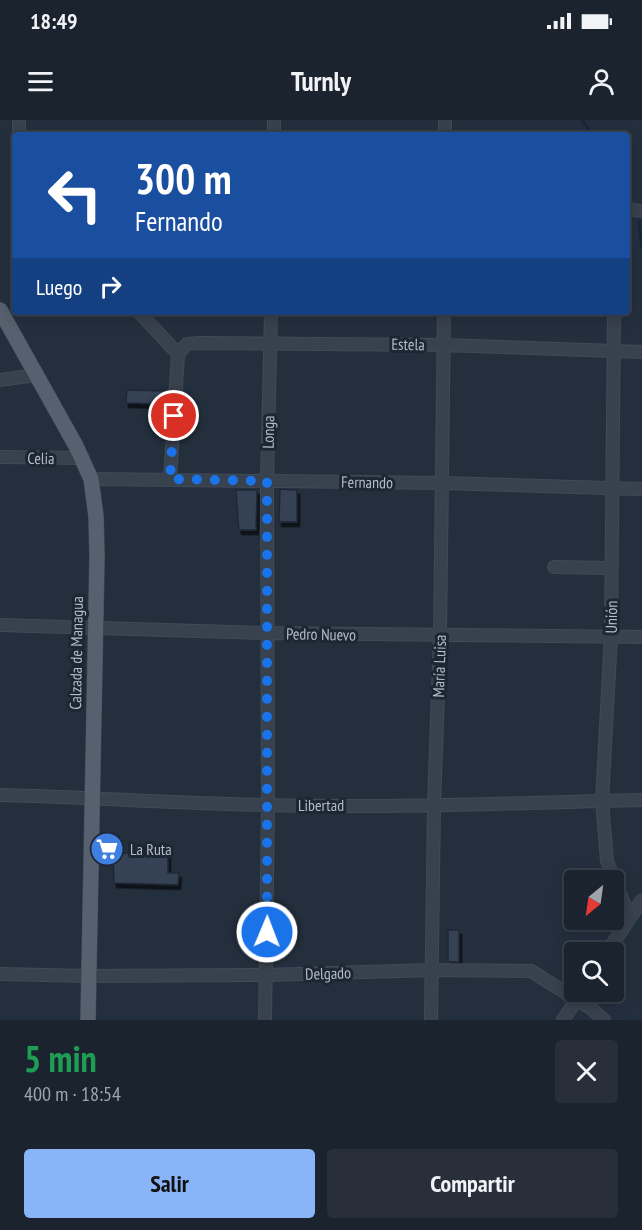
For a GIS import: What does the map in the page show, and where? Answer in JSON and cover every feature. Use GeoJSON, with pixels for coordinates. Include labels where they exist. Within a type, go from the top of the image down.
{"type":"FeatureCollection","features":[{"type":"Feature","properties":{"kind":"main road","name":"Calzada de Managua"},"geometry":{"type":"LineString","coordinates":[[0,310],[83,459],[91,479],[97,534],[88,1020]]}},
{"type":"Feature","properties":{"kind":"street"},"geometry":{"type":"LineString","coordinates":[[142,315],[178,354],[170,479]]}},
{"type":"Feature","properties":{"kind":"street","name":"Longa"},"geometry":{"type":"LineString","coordinates":[[266,1020],[267,481],[271,315]]}},
{"type":"Feature","properties":{"kind":"street","name":"María Luisa"},"geometry":{"type":"LineString","coordinates":[[431,1020],[434,805],[440,636],[444,315]]}},
{"type":"Feature","properties":{"kind":"street","name":"Unión"},"geometry":{"type":"LineString","coordinates":[[614,315],[611,636],[603,801],[607,861],[630,918]]}},
{"type":"Feature","properties":{"kind":"street","name":"Estela"},"geometry":{"type":"LineString","coordinates":[[178,354],[187,345],[200,342],[443,345],[642,352]]}},
{"type":"Feature","properties":{"kind":"street"},"geometry":{"type":"LineString","coordinates":[[0,380],[36,375]]}},
{"type":"Feature","properties":{"kind":"street","name":"Celia"},"geometry":{"type":"LineString","coordinates":[[0,457],[83,459]]}},
{"type":"Feature","properties":{"kind":"street","name":"Fernando"},"geometry":{"type":"LineString","coordinates":[[91,479],[612,486],[642,489]]}},
{"type":"Feature","properties":{"kind":"street"},"geometry":{"type":"LineString","coordinates":[[554,567],[611,568]]}},
{"type":"Feature","properties":{"kind":"street","name":"Pedro Nuevo"},"geometry":{"type":"LineString","coordinates":[[0,625],[94,626],[266,633],[642,637]]}},
{"type":"Feature","properties":{"kind":"street","name":"Libertad"},"geometry":{"type":"LineString","coordinates":[[0,795],[268,806],[642,800]]}},
{"type":"Feature","properties":{"kind":"street"},"geometry":{"type":"LineString","coordinates":[[614,942],[642,900]]}},
{"type":"Feature","properties":{"kind":"street","name":"Delgado"},"geometry":{"type":"LineString","coordinates":[[0,974],[89,976],[266,975],[432,970],[531,971],[564,988]]}},
{"type":"Feature","properties":{"kind":"street"},"geometry":{"type":"LineString","coordinates":[[563,1020],[575,1002]]}},
{"type":"Feature","properties":{"kind":"street","name":"Delgado"},"geometry":{"type":"LineString","coordinates":[[585,1002],[604,1020]]}},
{"type":"Feature","properties":{"kind":"building"},"geometry":{"type":"Polygon","coordinates":[[[127,390],[164,391],[164,404],[126,403],[127,390]]]}},
{"type":"Feature","properties":{"kind":"building"},"geometry":{"type":"Polygon","coordinates":[[[280,489],[297,490],[297,522],[279,522],[280,489]]]}},
{"type":"Feature","properties":{"kind":"building"},"geometry":{"type":"Polygon","coordinates":[[[236,490],[257,490],[256,530],[239,530],[236,490]]]}},
{"type":"Feature","properties":{"kind":"building"},"geometry":{"type":"Polygon","coordinates":[[[113,853],[168,854],[168,873],[179,873],[178,885],[114,883],[113,853]]]}},
{"type":"Feature","properties":{"kind":"building"},"geometry":{"type":"Polygon","coordinates":[[[448,930],[459,930],[459,962],[448,962],[448,930]]]}},
{"type":"Feature","properties":{"kind":"waterway"},"geometry":{"type":"LineString","coordinates":[[582,120],[591,132]]}},
{"type":"Feature","properties":{"kind":"waterway"},"geometry":{"type":"LineString","coordinates":[[639,223],[642,248]]}},
{"type":"Feature","properties":{"kind":"place","name":"La Ruta"},"geometry":{"type":"Point","coordinates":[107,849]}},
{"type":"Feature","properties":{"kind":"route"},"geometry":{"type":"LineString","coordinates":[[174,416],[170,479],[267,481],[267,932]]}}]}
